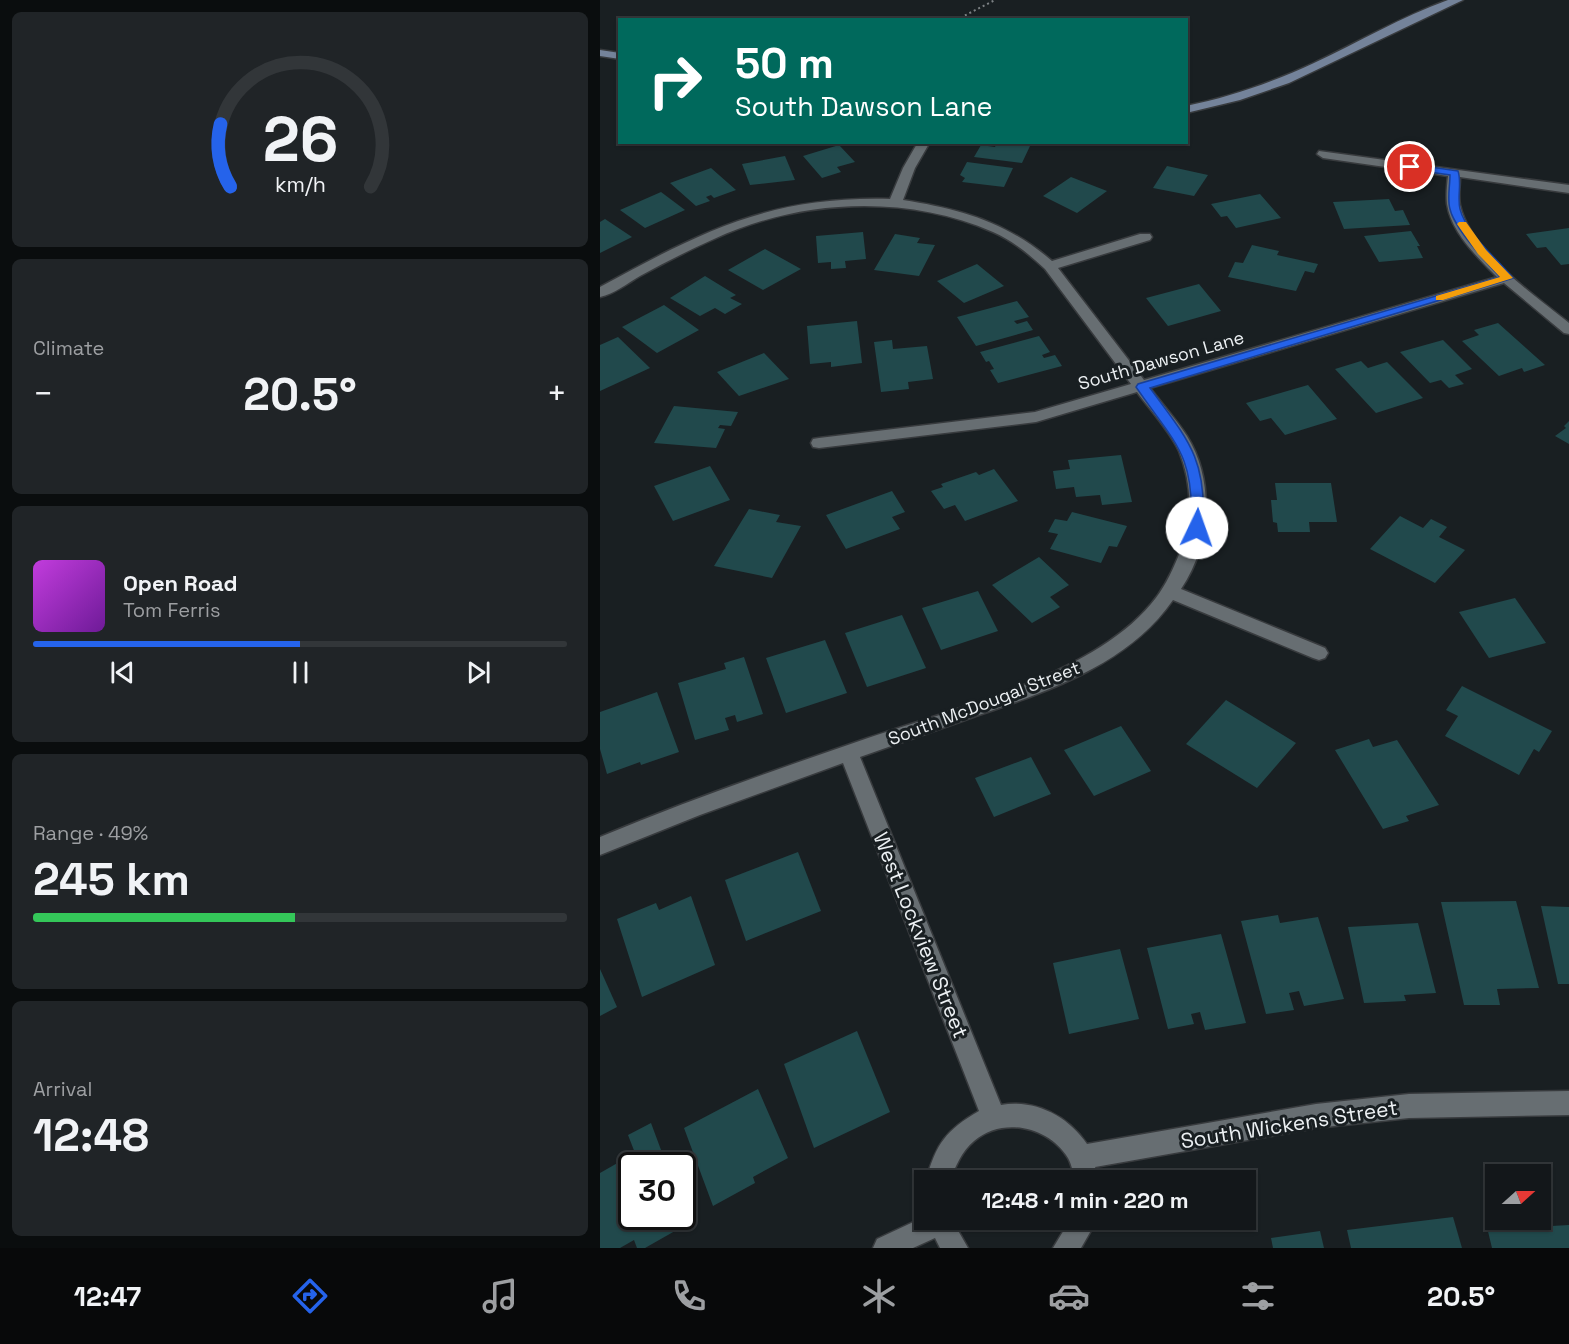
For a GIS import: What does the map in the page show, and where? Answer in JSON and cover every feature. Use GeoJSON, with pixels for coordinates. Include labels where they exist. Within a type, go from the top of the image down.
{"type":"FeatureCollection","features":[{"type":"Feature","properties":{"kind":"street"},"geometry":{"type":"LineString","coordinates":[[1188,109],[1263,90],[1317,66],[1429,10],[1458,0]]}},
{"type":"Feature","properties":{"kind":"street"},"geometry":{"type":"LineString","coordinates":[[600,53],[618,56]]}},
{"type":"Feature","properties":{"kind":"street"},"geometry":{"type":"LineString","coordinates":[[895,203],[909,168],[923,144]]}},
{"type":"Feature","properties":{"kind":"street"},"geometry":{"type":"LineString","coordinates":[[1323,154],[1569,189]]}},
{"type":"Feature","properties":{"kind":"street"},"geometry":{"type":"LineString","coordinates":[[1454,173],[1455,209],[1459,219],[1482,252],[1507,278],[1569,330]]}},
{"type":"Feature","properties":{"kind":"street","name":"South McDougal Street"},"geometry":{"type":"LineString","coordinates":[[600,293],[698,241],[750,220],[817,205],[869,202],[895,203],[947,211],[1000,230],[1018,240],[1050,266],[1180,438],[1195,472],[1197,490],[1197,528],[1188,556],[1171,591],[1155,612],[1135,631],[1109,651],[1081,668],[1013,695],[666,818],[600,846]]}},
{"type":"Feature","properties":{"kind":"street"},"geometry":{"type":"LineString","coordinates":[[1050,266],[1145,237]]}},
{"type":"Feature","properties":{"kind":"street","name":"South Dawson Lane"},"geometry":{"type":"LineString","coordinates":[[819,443],[1036,417],[1507,278]]}},
{"type":"Feature","properties":{"kind":"street"},"geometry":{"type":"LineString","coordinates":[[1171,591],[1319,653]]}},
{"type":"Feature","properties":{"kind":"street","name":"West Lockview Street"},"geometry":{"type":"LineString","coordinates":[[849,753],[994,1118]]}},
{"type":"Feature","properties":{"kind":"street","name":"South Wickens Street"},"geometry":{"type":"LineString","coordinates":[[1082,1157],[1327,1114],[1409,1106],[1569,1103]]}},
{"type":"Feature","properties":{"kind":"street"},"geometry":{"type":"LineString","coordinates":[[940,1170],[953,1146],[971,1129],[994,1118],[1015,1114],[1035,1117],[1054,1126],[1070,1139],[1082,1157],[1085,1170]]}},
{"type":"Feature","properties":{"kind":"street"},"geometry":{"type":"LineString","coordinates":[[886,1248],[922,1230]]}},
{"type":"Feature","properties":{"kind":"street"},"geometry":{"type":"LineString","coordinates":[[944,1230],[956,1248]]}},
{"type":"Feature","properties":{"kind":"street"},"geometry":{"type":"LineString","coordinates":[[1066,1248],[1078,1230]]}},
{"type":"Feature","properties":{"kind":"path"},"geometry":{"type":"LineString","coordinates":[[960,18],[995,0]]}},
{"type":"Feature","properties":{"kind":"building"},"geometry":{"type":"Polygon","coordinates":[[[996,144],[1030,146],[1022,163],[974,157],[981,145],[995,147],[996,144]]]}},
{"type":"Feature","properties":{"kind":"building"},"geometry":{"type":"Polygon","coordinates":[[[839,145],[855,162],[837,167],[841,172],[822,178],[803,156],[839,145]]]}},
{"type":"Feature","properties":{"kind":"building"},"geometry":{"type":"Polygon","coordinates":[[[785,156],[795,180],[750,185],[742,164],[785,156]]]}},
{"type":"Feature","properties":{"kind":"building"},"geometry":{"type":"Polygon","coordinates":[[[967,162],[1013,168],[1004,187],[962,182],[965,178],[960,175],[967,162]]]}},
{"type":"Feature","properties":{"kind":"building"},"geometry":{"type":"Polygon","coordinates":[[[1167,166],[1208,175],[1194,196],[1153,188],[1167,166]]]}},
{"type":"Feature","properties":{"kind":"building"},"geometry":{"type":"Polygon","coordinates":[[[711,168],[736,190],[714,198],[711,195],[706,197],[710,201],[696,206],[670,183],[711,168]]]}},
{"type":"Feature","properties":{"kind":"building"},"geometry":{"type":"Polygon","coordinates":[[[1071,177],[1107,191],[1077,213],[1043,196],[1071,177]]]}},
{"type":"Feature","properties":{"kind":"building"},"geometry":{"type":"Polygon","coordinates":[[[661,192],[685,210],[645,228],[620,210],[661,192]]]}},
{"type":"Feature","properties":{"kind":"building"},"geometry":{"type":"Polygon","coordinates":[[[1260,194],[1281,218],[1236,228],[1227,216],[1221,217],[1211,204],[1260,194]]]}},
{"type":"Feature","properties":{"kind":"building"},"geometry":{"type":"Polygon","coordinates":[[[1389,199],[1395,211],[1403,210],[1410,225],[1344,229],[1333,202],[1389,199]]]}},
{"type":"Feature","properties":{"kind":"building"},"geometry":{"type":"Polygon","coordinates":[[[605,219],[632,237],[600,253],[600,222],[605,219]]]}},
{"type":"Feature","properties":{"kind":"building"},"geometry":{"type":"Polygon","coordinates":[[[1569,228],[1569,264],[1561,265],[1546,247],[1537,248],[1526,234],[1569,228]]]}},
{"type":"Feature","properties":{"kind":"building"},"geometry":{"type":"Polygon","coordinates":[[[1411,231],[1420,246],[1417,246],[1423,258],[1379,262],[1364,236],[1411,231]]]}},
{"type":"Feature","properties":{"kind":"building"},"geometry":{"type":"Polygon","coordinates":[[[863,232],[866,259],[845,261],[846,268],[831,269],[831,262],[818,263],[816,236],[863,232]]]}},
{"type":"Feature","properties":{"kind":"building"},"geometry":{"type":"Polygon","coordinates":[[[895,234],[920,238],[917,243],[935,245],[919,276],[874,270],[895,234]]]}},
{"type":"Feature","properties":{"kind":"building"},"geometry":{"type":"Polygon","coordinates":[[[1252,245],[1279,251],[1277,255],[1318,264],[1314,273],[1305,271],[1296,291],[1228,277],[1235,262],[1243,263],[1252,245]]]}},
{"type":"Feature","properties":{"kind":"building"},"geometry":{"type":"Polygon","coordinates":[[[765,249],[801,269],[763,290],[728,270],[765,249]]]}},
{"type":"Feature","properties":{"kind":"building"},"geometry":{"type":"Polygon","coordinates":[[[977,264],[1004,286],[964,303],[937,281],[977,264]]]}},
{"type":"Feature","properties":{"kind":"building"},"geometry":{"type":"Polygon","coordinates":[[[705,276],[736,295],[730,298],[742,304],[725,314],[715,308],[700,316],[670,298],[705,276]]]}},
{"type":"Feature","properties":{"kind":"building"},"geometry":{"type":"Polygon","coordinates":[[[1199,284],[1221,311],[1168,326],[1146,298],[1199,284]]]}},
{"type":"Feature","properties":{"kind":"building"},"geometry":{"type":"Polygon","coordinates":[[[1017,301],[1029,317],[1014,321],[1017,324],[1027,321],[1033,330],[976,346],[957,317],[1017,301]]]}},
{"type":"Feature","properties":{"kind":"building"},"geometry":{"type":"Polygon","coordinates":[[[664,305],[699,330],[657,353],[622,327],[664,305]]]}},
{"type":"Feature","properties":{"kind":"building"},"geometry":{"type":"Polygon","coordinates":[[[857,321],[862,363],[831,367],[831,362],[810,364],[807,326],[857,321]]]}},
{"type":"Feature","properties":{"kind":"building"},"geometry":{"type":"Polygon","coordinates":[[[1498,323],[1545,365],[1524,372],[1522,368],[1499,376],[1462,341],[1479,335],[1474,330],[1498,323]]]}},
{"type":"Feature","properties":{"kind":"building"},"geometry":{"type":"Polygon","coordinates":[[[1039,336],[1050,352],[1042,355],[1044,358],[1055,355],[1062,366],[998,383],[990,370],[994,369],[980,352],[1039,336]]]}},
{"type":"Feature","properties":{"kind":"building"},"geometry":{"type":"Polygon","coordinates":[[[618,337],[650,368],[600,391],[600,345],[618,337]]]}},
{"type":"Feature","properties":{"kind":"building"},"geometry":{"type":"Polygon","coordinates":[[[892,340],[893,349],[927,346],[933,379],[908,382],[909,389],[881,392],[874,342],[892,340]]]}},
{"type":"Feature","properties":{"kind":"building"},"geometry":{"type":"Polygon","coordinates":[[[1443,340],[1472,369],[1455,375],[1464,384],[1449,388],[1441,380],[1430,383],[1400,352],[1443,340]]]}},
{"type":"Feature","properties":{"kind":"building"},"geometry":{"type":"Polygon","coordinates":[[[764,353],[789,379],[739,396],[717,372],[764,353]]]}},
{"type":"Feature","properties":{"kind":"building"},"geometry":{"type":"Polygon","coordinates":[[[1361,361],[1368,368],[1387,362],[1423,398],[1376,413],[1335,369],[1361,361]]]}},
{"type":"Feature","properties":{"kind":"building"},"geometry":{"type":"Polygon","coordinates":[[[1308,385],[1337,419],[1285,435],[1271,418],[1260,421],[1246,403],[1308,385]]]}},
{"type":"Feature","properties":{"kind":"building"},"geometry":{"type":"Polygon","coordinates":[[[674,406],[738,412],[731,426],[720,425],[718,428],[725,429],[716,448],[654,443],[674,406]]]}},
{"type":"Feature","properties":{"kind":"building"},"geometry":{"type":"Polygon","coordinates":[[[1569,421],[1569,444],[1555,436],[1566,428],[1564,426],[1569,421]]]}},
{"type":"Feature","properties":{"kind":"building"},"geometry":{"type":"Polygon","coordinates":[[[1121,455],[1132,502],[1102,505],[1100,495],[1076,497],[1074,487],[1056,489],[1053,471],[1070,469],[1068,460],[1121,455]]]}},
{"type":"Feature","properties":{"kind":"building"},"geometry":{"type":"Polygon","coordinates":[[[710,466],[730,500],[673,521],[654,486],[710,466]]]}},
{"type":"Feature","properties":{"kind":"building"},"geometry":{"type":"Polygon","coordinates":[[[994,469],[1018,501],[965,521],[955,505],[944,509],[931,491],[943,487],[941,484],[976,472],[979,475],[994,469]]]}},
{"type":"Feature","properties":{"kind":"building"},"geometry":{"type":"Polygon","coordinates":[[[1275,483],[1331,483],[1337,522],[1309,522],[1310,532],[1278,532],[1277,523],[1273,522],[1271,500],[1277,500],[1275,483]]]}},
{"type":"Feature","properties":{"kind":"building"},"geometry":{"type":"Polygon","coordinates":[[[892,491],[905,512],[892,517],[900,529],[846,549],[826,515],[892,491]]]}},
{"type":"Feature","properties":{"kind":"building"},"geometry":{"type":"Polygon","coordinates":[[[749,509],[780,515],[776,522],[801,526],[772,578],[714,566],[749,509]]]}},
{"type":"Feature","properties":{"kind":"building"},"geometry":{"type":"Polygon","coordinates":[[[1072,512],[1127,526],[1117,547],[1109,546],[1101,563],[1050,549],[1058,534],[1048,532],[1055,519],[1067,521],[1072,512]]]}},
{"type":"Feature","properties":{"kind":"building"},"geometry":{"type":"Polygon","coordinates":[[[1400,516],[1423,528],[1431,519],[1447,527],[1439,537],[1465,550],[1435,583],[1370,549],[1400,516]]]}},
{"type":"Feature","properties":{"kind":"building"},"geometry":{"type":"Polygon","coordinates":[[[1039,557],[1069,585],[1050,597],[1060,607],[1032,623],[992,585],[1039,557]]]}},
{"type":"Feature","properties":{"kind":"building"},"geometry":{"type":"Polygon","coordinates":[[[978,591],[998,631],[941,650],[922,608],[978,591]]]}},
{"type":"Feature","properties":{"kind":"building"},"geometry":{"type":"Polygon","coordinates":[[[1515,598],[1546,643],[1489,658],[1459,612],[1515,598]]]}},
{"type":"Feature","properties":{"kind":"building"},"geometry":{"type":"Polygon","coordinates":[[[902,615],[926,668],[867,687],[845,633],[902,615]]]}},
{"type":"Feature","properties":{"kind":"building"},"geometry":{"type":"Polygon","coordinates":[[[825,640],[847,693],[786,713],[766,658],[825,640]]]}},
{"type":"Feature","properties":{"kind":"building"},"geometry":{"type":"Polygon","coordinates":[[[744,657],[763,714],[737,722],[735,715],[725,718],[729,730],[695,740],[678,683],[726,669],[724,663],[744,657]]]}},
{"type":"Feature","properties":{"kind":"building"},"geometry":{"type":"Polygon","coordinates":[[[1462,686],[1552,731],[1539,752],[1534,749],[1519,775],[1445,736],[1458,716],[1446,710],[1462,686]]]}},
{"type":"Feature","properties":{"kind":"building"},"geometry":{"type":"Polygon","coordinates":[[[657,692],[679,752],[641,765],[640,762],[607,774],[600,749],[600,712],[657,692]]]}},
{"type":"Feature","properties":{"kind":"building"},"geometry":{"type":"Polygon","coordinates":[[[1226,700],[1296,743],[1257,788],[1186,744],[1226,700]]]}},
{"type":"Feature","properties":{"kind":"building"},"geometry":{"type":"Polygon","coordinates":[[[1121,726],[1151,771],[1094,796],[1064,750],[1121,726]]]}},
{"type":"Feature","properties":{"kind":"building"},"geometry":{"type":"Polygon","coordinates":[[[1369,739],[1373,747],[1397,740],[1439,805],[1406,816],[1409,821],[1383,829],[1335,750],[1369,739]]]}},
{"type":"Feature","properties":{"kind":"building"},"geometry":{"type":"Polygon","coordinates":[[[1031,757],[1051,794],[994,817],[975,778],[1031,757]]]}},
{"type":"Feature","properties":{"kind":"building"},"geometry":{"type":"Polygon","coordinates":[[[798,852],[821,911],[746,941],[725,880],[798,852]]]}},
{"type":"Feature","properties":{"kind":"building"},"geometry":{"type":"Polygon","coordinates":[[[691,896],[715,965],[642,997],[617,919],[656,903],[659,910],[691,896]]]}},
{"type":"Feature","properties":{"kind":"building"},"geometry":{"type":"Polygon","coordinates":[[[1516,901],[1539,988],[1497,989],[1500,1005],[1464,1005],[1441,902],[1516,901]]]}},
{"type":"Feature","properties":{"kind":"building"},"geometry":{"type":"Polygon","coordinates":[[[1541,906],[1569,907],[1569,984],[1558,984],[1541,906]]]}},
{"type":"Feature","properties":{"kind":"building"},"geometry":{"type":"Polygon","coordinates":[[[1278,915],[1280,923],[1318,917],[1344,999],[1304,1006],[1299,991],[1289,993],[1294,1010],[1266,1014],[1241,921],[1278,915]]]}},
{"type":"Feature","properties":{"kind":"building"},"geometry":{"type":"Polygon","coordinates":[[[1418,923],[1436,993],[1404,995],[1406,1001],[1364,1003],[1348,927],[1418,923]]]}},
{"type":"Feature","properties":{"kind":"building"},"geometry":{"type":"Polygon","coordinates":[[[1221,934],[1246,1023],[1205,1030],[1200,1012],[1191,1014],[1194,1024],[1168,1029],[1147,948],[1221,934]]]}},
{"type":"Feature","properties":{"kind":"building"},"geometry":{"type":"Polygon","coordinates":[[[1120,949],[1139,1019],[1069,1034],[1053,963],[1120,949]]]}},
{"type":"Feature","properties":{"kind":"building"},"geometry":{"type":"Polygon","coordinates":[[[600,969],[617,1007],[600,1016],[600,969]]]}},
{"type":"Feature","properties":{"kind":"building"},"geometry":{"type":"Polygon","coordinates":[[[857,1031],[890,1112],[814,1148],[784,1064],[857,1031]]]}},
{"type":"Feature","properties":{"kind":"building"},"geometry":{"type":"Polygon","coordinates":[[[758,1089],[788,1158],[753,1177],[755,1183],[713,1206],[696,1160],[696,1152],[693,1152],[684,1128],[758,1089]]]}},
{"type":"Feature","properties":{"kind":"building"},"geometry":{"type":"Polygon","coordinates":[[[651,1123],[662,1152],[635,1152],[628,1135],[651,1123]]]}},
{"type":"Feature","properties":{"kind":"building"},"geometry":{"type":"Polygon","coordinates":[[[618,1163],[618,1230],[677,1230],[645,1248],[637,1248],[634,1240],[620,1248],[600,1248],[600,1173],[618,1163]]]}},
{"type":"Feature","properties":{"kind":"building"},"geometry":{"type":"Polygon","coordinates":[[[1453,1217],[1462,1248],[1351,1248],[1347,1230],[1453,1217]]]}},
{"type":"Feature","properties":{"kind":"building"},"geometry":{"type":"Polygon","coordinates":[[[1569,1225],[1569,1248],[1492,1248],[1488,1230],[1551,1230],[1551,1226],[1569,1225]]]}},
{"type":"Feature","properties":{"kind":"building"},"geometry":{"type":"Polygon","coordinates":[[[1320,1231],[1324,1248],[1273,1248],[1271,1238],[1320,1231]]]}},
{"type":"Feature","properties":{"kind":"slow traffic"},"geometry":{"type":"LineString","coordinates":[[1440,298],[1507,278],[1482,252],[1462,224]]}},
{"type":"Feature","properties":{"kind":"route"},"geometry":{"type":"LineString","coordinates":[[1197,528],[1198,499],[1195,472],[1188,453],[1180,438],[1142,387],[1507,278],[1482,252],[1459,219],[1453,196],[1454,173],[1410,167]]}}]}
